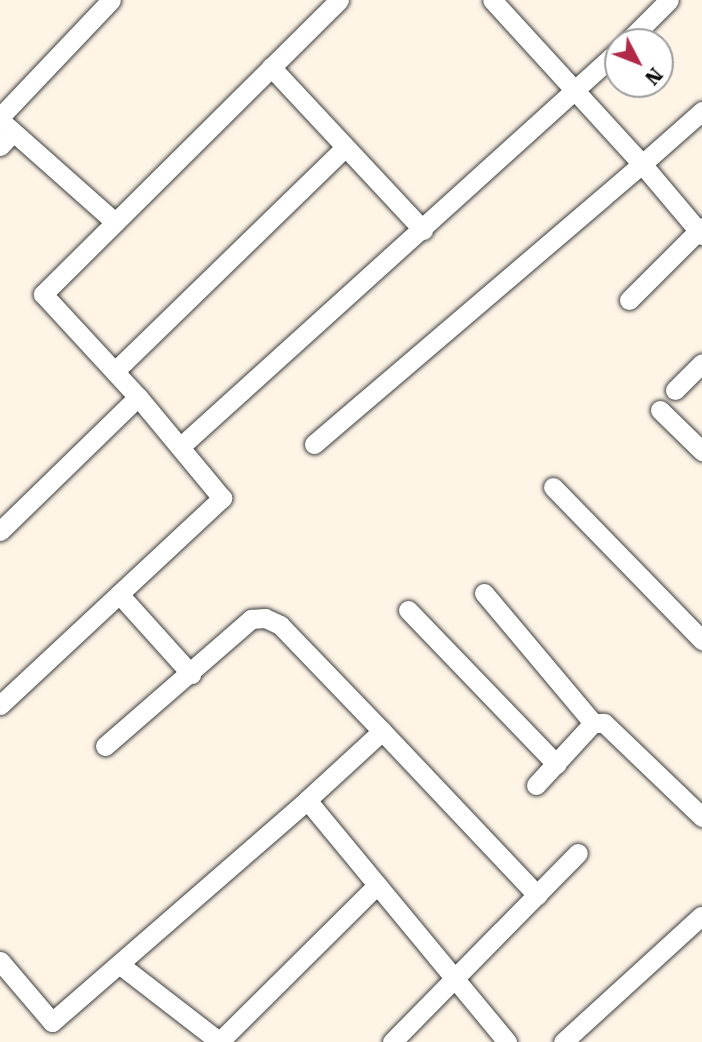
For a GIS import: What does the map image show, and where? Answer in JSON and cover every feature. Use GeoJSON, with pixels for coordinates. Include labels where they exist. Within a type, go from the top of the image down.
{"type":"FeatureCollection","features":[{"type":"Feature","properties":{"kind":"street"},"geometry":{"type":"LineString","coordinates":[[492,0],[701,231],[629,300]]}},
{"type":"Feature","properties":{"kind":"street"},"geometry":{"type":"LineString","coordinates":[[641,28],[670,0]]}},
{"type":"Feature","properties":{"kind":"street"},"geometry":{"type":"LineString","coordinates":[[104,2],[3,129],[115,222]]}},
{"type":"Feature","properties":{"kind":"street"},"geometry":{"type":"LineString","coordinates":[[0,705],[222,498],[138,397],[43,293],[271,67],[329,3]]}},
{"type":"Feature","properties":{"kind":"street"},"geometry":{"type":"LineString","coordinates":[[180,447],[604,65]]}},
{"type":"Feature","properties":{"kind":"street"},"geometry":{"type":"LineString","coordinates":[[271,67],[423,230]]}},
{"type":"Feature","properties":{"kind":"street"},"geometry":{"type":"LineString","coordinates":[[314,444],[702,111]]}},
{"type":"Feature","properties":{"kind":"street"},"geometry":{"type":"LineString","coordinates":[[115,372],[345,147]]}},
{"type":"Feature","properties":{"kind":"street"},"geometry":{"type":"LineString","coordinates":[[674,390],[702,363]]}},
{"type":"Feature","properties":{"kind":"street"},"geometry":{"type":"LineString","coordinates":[[0,531],[138,397]]}},
{"type":"Feature","properties":{"kind":"street"},"geometry":{"type":"LineString","coordinates":[[660,410],[702,452]]}},
{"type":"Feature","properties":{"kind":"street"},"geometry":{"type":"LineString","coordinates":[[553,487],[702,640]]}},
{"type":"Feature","properties":{"kind":"street"},"geometry":{"type":"LineString","coordinates":[[484,593],[593,723],[611,728],[702,817]]}},
{"type":"Feature","properties":{"kind":"street"},"geometry":{"type":"LineString","coordinates":[[119,594],[191,674]]}},
{"type":"Feature","properties":{"kind":"street"},"geometry":{"type":"LineString","coordinates":[[408,610],[556,764]]}},
{"type":"Feature","properties":{"kind":"street"},"geometry":{"type":"LineString","coordinates":[[106,746],[251,619],[265,618],[279,625],[537,895]]}},
{"type":"Feature","properties":{"kind":"street"},"geometry":{"type":"LineString","coordinates":[[536,785],[593,723]]}},
{"type":"Feature","properties":{"kind":"street"},"geometry":{"type":"LineString","coordinates":[[0,961],[52,1022],[307,800],[382,731]]}},
{"type":"Feature","properties":{"kind":"street"},"geometry":{"type":"LineString","coordinates":[[307,800],[507,1042]]}},
{"type":"Feature","properties":{"kind":"street"},"geometry":{"type":"LineString","coordinates":[[392,1042],[578,853]]}},
{"type":"Feature","properties":{"kind":"street"},"geometry":{"type":"LineString","coordinates":[[119,964],[219,1042],[377,886]]}},
{"type":"Feature","properties":{"kind":"street"},"geometry":{"type":"LineString","coordinates":[[563,1042],[702,916]]}}]}
